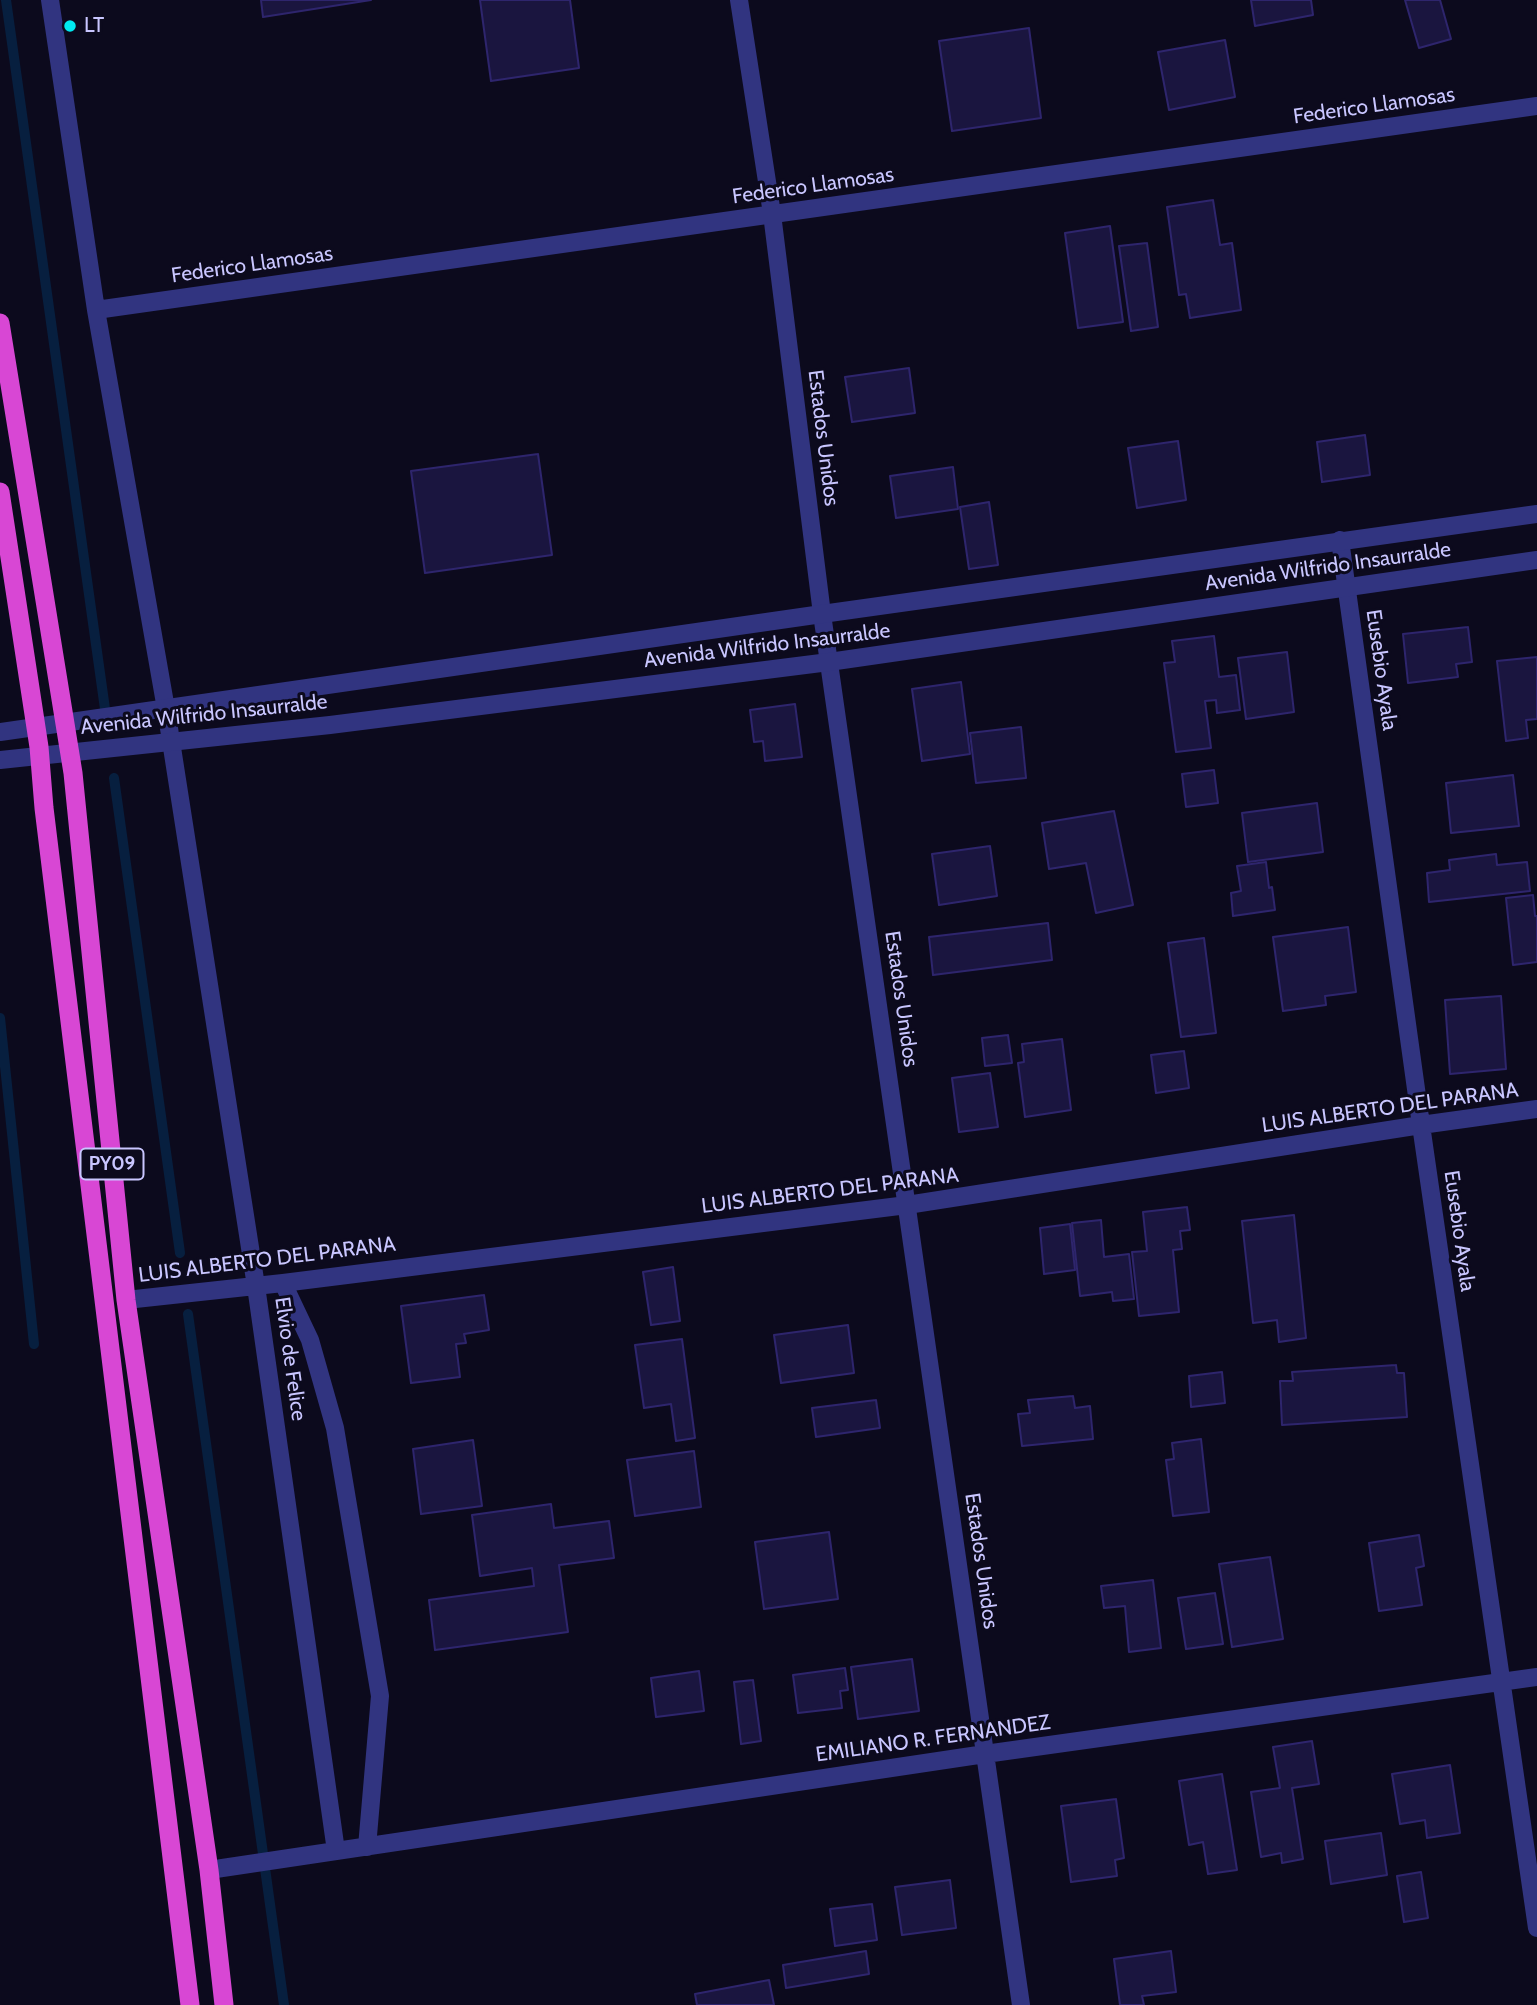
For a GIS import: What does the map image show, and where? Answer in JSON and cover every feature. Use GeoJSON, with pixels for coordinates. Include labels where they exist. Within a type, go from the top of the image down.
{"type":"FeatureCollection","features":[{"type":"Feature","properties":{"kind":"highway","name":"PY09"},"geometry":{"type":"LineString","coordinates":[[0,323],[70,753],[126,1300],[209,1870],[224,2005]]}},
{"type":"Feature","properties":{"kind":"highway","name":"PY09"},"geometry":{"type":"LineString","coordinates":[[0,492],[40,756],[44,808],[190,2005]]}},
{"type":"Feature","properties":{"kind":"street","name":"Elvio de Felice"},"geometry":{"type":"LineString","coordinates":[[50,0],[96,310],[172,742],[257,1286],[337,1851]]}},
{"type":"Feature","properties":{"kind":"street","name":"Estados Unidos"},"geometry":{"type":"LineString","coordinates":[[739,0],[772,214],[822,614],[1021,2005]]}},
{"type":"Feature","properties":{"kind":"street","name":"Federico Llamosas"},"geometry":{"type":"LineString","coordinates":[[96,310],[1537,106]]}},
{"type":"Feature","properties":{"kind":"street","name":"Avenida Wilfrido Insaurralde"},"geometry":{"type":"LineString","coordinates":[[0,732],[1537,514]]}},
{"type":"Feature","properties":{"kind":"street","name":"Eusebio Ayala"},"geometry":{"type":"LineString","coordinates":[[1340,540],[1420,1125],[1537,1928]]}},
{"type":"Feature","properties":{"kind":"street","name":"Avenida Wilfrido Insaurralde"},"geometry":{"type":"LineString","coordinates":[[0,761],[330,725],[829,662],[1537,560]]}},
{"type":"Feature","properties":{"kind":"street","name":"LUIS ALBERTO DEL PARANA"},"geometry":{"type":"LineString","coordinates":[[126,1300],[908,1205],[1537,1109]]}},
{"type":"Feature","properties":{"kind":"street"},"geometry":{"type":"LineString","coordinates":[[283,1283],[310,1339],[335,1428],[380,1696],[367,1847]]}},
{"type":"Feature","properties":{"kind":"street","name":"EMILIANO R. FERNANDEZ"},"geometry":{"type":"LineString","coordinates":[[209,1870],[985,1754],[1537,1677]]}},
{"type":"Feature","properties":{"kind":"building"},"geometry":{"type":"Polygon","coordinates":[[[261,0],[371,0],[263,17],[261,0]]]}},
{"type":"Feature","properties":{"kind":"building"},"geometry":{"type":"Polygon","coordinates":[[[480,0],[570,0],[579,68],[491,81],[480,0]]]}},
{"type":"Feature","properties":{"kind":"building"},"geometry":{"type":"Polygon","coordinates":[[[1251,0],[1311,0],[1313,15],[1255,26],[1251,0]]]}},
{"type":"Feature","properties":{"kind":"building"},"geometry":{"type":"Polygon","coordinates":[[[1405,0],[1440,0],[1451,39],[1419,48],[1405,0]]]}},
{"type":"Feature","properties":{"kind":"building"},"geometry":{"type":"Polygon","coordinates":[[[1029,28],[1041,118],[952,131],[939,41],[1029,28]]]}},
{"type":"Feature","properties":{"kind":"building"},"geometry":{"type":"Polygon","coordinates":[[[1225,40],[1235,97],[1169,110],[1158,52],[1225,40]]]}},
{"type":"Feature","properties":{"kind":"building"},"geometry":{"type":"Polygon","coordinates":[[[1213,200],[1220,245],[1232,243],[1241,310],[1190,318],[1186,294],[1179,295],[1167,207],[1213,200]]]}},
{"type":"Feature","properties":{"kind":"building"},"geometry":{"type":"Polygon","coordinates":[[[1110,226],[1123,322],[1078,328],[1065,233],[1110,226]]]}},
{"type":"Feature","properties":{"kind":"building"},"geometry":{"type":"Polygon","coordinates":[[[1147,243],[1158,327],[1131,331],[1119,246],[1147,243]]]}},
{"type":"Feature","properties":{"kind":"building"},"geometry":{"type":"Polygon","coordinates":[[[909,368],[915,413],[852,422],[845,377],[909,368]]]}},
{"type":"Feature","properties":{"kind":"building"},"geometry":{"type":"Polygon","coordinates":[[[1365,435],[1370,475],[1322,482],[1317,442],[1365,435]]]}},
{"type":"Feature","properties":{"kind":"building"},"geometry":{"type":"Polygon","coordinates":[[[1178,441],[1186,500],[1137,508],[1128,448],[1178,441]]]}},
{"type":"Feature","properties":{"kind":"building"},"geometry":{"type":"Polygon","coordinates":[[[538,454],[552,555],[425,573],[411,471],[538,454]]]}},
{"type":"Feature","properties":{"kind":"building"},"geometry":{"type":"Polygon","coordinates":[[[953,467],[958,509],[896,518],[890,476],[953,467]]]}},
{"type":"Feature","properties":{"kind":"building"},"geometry":{"type":"Polygon","coordinates":[[[989,502],[998,565],[969,569],[960,507],[989,502]]]}},
{"type":"Feature","properties":{"kind":"building"},"geometry":{"type":"Polygon","coordinates":[[[1468,627],[1472,662],[1456,664],[1458,677],[1408,683],[1403,634],[1468,627]]]}},
{"type":"Feature","properties":{"kind":"building"},"geometry":{"type":"Polygon","coordinates":[[[1214,636],[1219,677],[1236,675],[1240,710],[1217,713],[1216,700],[1205,701],[1211,748],[1176,752],[1164,663],[1175,662],[1172,641],[1214,636]]]}},
{"type":"Feature","properties":{"kind":"building"},"geometry":{"type":"Polygon","coordinates":[[[1287,652],[1294,712],[1246,719],[1238,658],[1287,652]]]}},
{"type":"Feature","properties":{"kind":"building"},"geometry":{"type":"Polygon","coordinates":[[[1537,657],[1537,719],[1526,720],[1528,738],[1506,741],[1497,661],[1537,657]]]}},
{"type":"Feature","properties":{"kind":"building"},"geometry":{"type":"Polygon","coordinates":[[[961,682],[970,754],[922,761],[912,689],[961,682]]]}},
{"type":"Feature","properties":{"kind":"building"},"geometry":{"type":"Polygon","coordinates":[[[795,704],[802,757],[765,761],[763,741],[754,742],[750,710],[795,704]]]}},
{"type":"Feature","properties":{"kind":"building"},"geometry":{"type":"Polygon","coordinates":[[[1021,727],[1026,778],[976,783],[970,733],[1021,727]]]}},
{"type":"Feature","properties":{"kind":"building"},"geometry":{"type":"Polygon","coordinates":[[[1214,770],[1218,803],[1186,807],[1182,774],[1214,770]]]}},
{"type":"Feature","properties":{"kind":"building"},"geometry":{"type":"Polygon","coordinates":[[[1513,775],[1519,826],[1451,833],[1446,783],[1513,775]]]}},
{"type":"Feature","properties":{"kind":"building"},"geometry":{"type":"Polygon","coordinates":[[[1317,803],[1323,852],[1248,862],[1242,813],[1317,803]]]}},
{"type":"Feature","properties":{"kind":"building"},"geometry":{"type":"Polygon","coordinates":[[[1114,811],[1133,905],[1096,913],[1086,863],[1049,869],[1042,823],[1114,811]]]}},
{"type":"Feature","properties":{"kind":"building"},"geometry":{"type":"Polygon","coordinates":[[[990,846],[997,896],[939,905],[932,854],[990,846]]]}},
{"type":"Feature","properties":{"kind":"building"},"geometry":{"type":"Polygon","coordinates":[[[1496,854],[1497,865],[1527,862],[1530,891],[1429,902],[1427,873],[1450,870],[1449,860],[1496,854]]]}},
{"type":"Feature","properties":{"kind":"building"},"geometry":{"type":"Polygon","coordinates":[[[1266,862],[1275,910],[1233,916],[1231,893],[1241,891],[1237,866],[1266,862]]]}},
{"type":"Feature","properties":{"kind":"building"},"geometry":{"type":"Polygon","coordinates":[[[1533,895],[1537,916],[1537,962],[1513,965],[1506,898],[1533,895]]]}},
{"type":"Feature","properties":{"kind":"building"},"geometry":{"type":"Polygon","coordinates":[[[1048,923],[1052,960],[933,975],[929,937],[1048,923]]]}},
{"type":"Feature","properties":{"kind":"building"},"geometry":{"type":"Polygon","coordinates":[[[1348,927],[1356,992],[1325,996],[1326,1005],[1283,1011],[1273,937],[1348,927]]]}},
{"type":"Feature","properties":{"kind":"building"},"geometry":{"type":"Polygon","coordinates":[[[1204,938],[1216,1033],[1181,1037],[1168,943],[1204,938]]]}},
{"type":"Feature","properties":{"kind":"building"},"geometry":{"type":"Polygon","coordinates":[[[1501,996],[1506,1069],[1450,1074],[1445,1000],[1501,996]]]}},
{"type":"Feature","properties":{"kind":"building"},"geometry":{"type":"Polygon","coordinates":[[[1008,1035],[1012,1063],[985,1066],[982,1038],[1008,1035]]]}},
{"type":"Feature","properties":{"kind":"building"},"geometry":{"type":"Polygon","coordinates":[[[1062,1039],[1071,1110],[1025,1117],[1018,1063],[1024,1062],[1022,1044],[1062,1039]]]}},
{"type":"Feature","properties":{"kind":"building"},"geometry":{"type":"Polygon","coordinates":[[[1184,1051],[1189,1088],[1156,1093],[1151,1055],[1184,1051]]]}},
{"type":"Feature","properties":{"kind":"building"},"geometry":{"type":"Polygon","coordinates":[[[990,1073],[998,1127],[959,1132],[952,1078],[990,1073]]]}},
{"type":"Feature","properties":{"kind":"building"},"geometry":{"type":"Polygon","coordinates":[[[1187,1207],[1190,1230],[1180,1231],[1182,1249],[1173,1250],[1179,1312],[1139,1316],[1132,1252],[1147,1251],[1143,1212],[1187,1207]]]}},
{"type":"Feature","properties":{"kind":"building"},"geometry":{"type":"Polygon","coordinates":[[[1294,1215],[1306,1338],[1279,1342],[1277,1320],[1253,1323],[1242,1221],[1294,1215]]]}},
{"type":"Feature","properties":{"kind":"building"},"geometry":{"type":"Polygon","coordinates":[[[1101,1220],[1104,1257],[1129,1254],[1134,1299],[1113,1301],[1112,1292],[1080,1296],[1072,1223],[1101,1220]]]}},
{"type":"Feature","properties":{"kind":"building"},"geometry":{"type":"Polygon","coordinates":[[[1070,1224],[1075,1270],[1044,1274],[1040,1228],[1070,1224]]]}},
{"type":"Feature","properties":{"kind":"building"},"geometry":{"type":"Polygon","coordinates":[[[673,1267],[680,1321],[651,1325],[643,1272],[673,1267]]]}},
{"type":"Feature","properties":{"kind":"building"},"geometry":{"type":"Polygon","coordinates":[[[484,1295],[489,1330],[464,1334],[466,1343],[456,1344],[460,1377],[411,1383],[401,1306],[484,1295]]]}},
{"type":"Feature","properties":{"kind":"building"},"geometry":{"type":"Polygon","coordinates":[[[848,1325],[854,1373],[781,1383],[774,1335],[848,1325]]]}},
{"type":"Feature","properties":{"kind":"building"},"geometry":{"type":"Polygon","coordinates":[[[682,1339],[695,1438],[676,1441],[671,1404],[644,1408],[635,1345],[682,1339]]]}},
{"type":"Feature","properties":{"kind":"building"},"geometry":{"type":"Polygon","coordinates":[[[1396,1365],[1397,1373],[1404,1373],[1407,1417],[1282,1425],[1280,1381],[1293,1381],[1292,1372],[1396,1365]]]}},
{"type":"Feature","properties":{"kind":"building"},"geometry":{"type":"Polygon","coordinates":[[[1222,1372],[1225,1403],[1191,1407],[1189,1376],[1222,1372]]]}},
{"type":"Feature","properties":{"kind":"building"},"geometry":{"type":"Polygon","coordinates":[[[1073,1396],[1075,1408],[1090,1406],[1093,1439],[1022,1446],[1018,1414],[1030,1413],[1028,1400],[1073,1396]]]}},
{"type":"Feature","properties":{"kind":"building"},"geometry":{"type":"Polygon","coordinates":[[[876,1400],[880,1428],[816,1437],[812,1408],[876,1400]]]}},
{"type":"Feature","properties":{"kind":"building"},"geometry":{"type":"Polygon","coordinates":[[[1201,1439],[1209,1512],[1173,1516],[1166,1460],[1174,1459],[1172,1443],[1201,1439]]]}},
{"type":"Feature","properties":{"kind":"building"},"geometry":{"type":"Polygon","coordinates":[[[473,1440],[482,1506],[421,1514],[413,1449],[473,1440]]]}},
{"type":"Feature","properties":{"kind":"building"},"geometry":{"type":"Polygon","coordinates":[[[694,1451],[701,1507],[635,1516],[627,1460],[694,1451]]]}},
{"type":"Feature","properties":{"kind":"building"},"geometry":{"type":"Polygon","coordinates":[[[551,1504],[554,1528],[609,1521],[614,1558],[559,1565],[568,1632],[435,1650],[429,1600],[534,1586],[532,1568],[480,1576],[472,1515],[551,1504]]]}},
{"type":"Feature","properties":{"kind":"building"},"geometry":{"type":"Polygon","coordinates":[[[829,1532],[838,1599],[764,1609],[755,1542],[829,1532]]]}},
{"type":"Feature","properties":{"kind":"building"},"geometry":{"type":"Polygon","coordinates":[[[1419,1535],[1424,1566],[1416,1568],[1422,1605],[1379,1611],[1369,1543],[1419,1535]]]}},
{"type":"Feature","properties":{"kind":"building"},"geometry":{"type":"Polygon","coordinates":[[[1270,1557],[1283,1639],[1232,1647],[1219,1564],[1270,1557]]]}},
{"type":"Feature","properties":{"kind":"building"},"geometry":{"type":"Polygon","coordinates":[[[1153,1580],[1161,1648],[1129,1652],[1125,1606],[1104,1608],[1101,1586],[1153,1580]]]}},
{"type":"Feature","properties":{"kind":"building"},"geometry":{"type":"Polygon","coordinates":[[[1215,1593],[1223,1644],[1186,1649],[1178,1598],[1215,1593]]]}},
{"type":"Feature","properties":{"kind":"building"},"geometry":{"type":"Polygon","coordinates":[[[912,1659],[919,1711],[858,1719],[851,1667],[912,1659]]]}},
{"type":"Feature","properties":{"kind":"building"},"geometry":{"type":"Polygon","coordinates":[[[845,1668],[848,1690],[840,1691],[842,1708],[798,1713],[793,1675],[845,1668]]]}},
{"type":"Feature","properties":{"kind":"building"},"geometry":{"type":"Polygon","coordinates":[[[699,1671],[704,1711],[656,1717],[651,1678],[699,1671]]]}},
{"type":"Feature","properties":{"kind":"building"},"geometry":{"type":"Polygon","coordinates":[[[753,1680],[761,1741],[741,1744],[734,1682],[753,1680]]]}},
{"type":"Feature","properties":{"kind":"building"},"geometry":{"type":"Polygon","coordinates":[[[1312,1741],[1319,1784],[1292,1788],[1303,1859],[1282,1863],[1281,1853],[1261,1857],[1251,1792],[1280,1788],[1273,1747],[1312,1741]]]}},
{"type":"Feature","properties":{"kind":"building"},"geometry":{"type":"Polygon","coordinates":[[[1450,1765],[1460,1833],[1427,1838],[1425,1820],[1400,1824],[1392,1774],[1450,1765]]]}},
{"type":"Feature","properties":{"kind":"building"},"geometry":{"type":"Polygon","coordinates":[[[1222,1774],[1237,1870],[1208,1874],[1203,1842],[1189,1845],[1179,1781],[1222,1774]]]}},
{"type":"Feature","properties":{"kind":"building"},"geometry":{"type":"Polygon","coordinates":[[[1116,1799],[1124,1858],[1115,1860],[1117,1876],[1071,1882],[1061,1806],[1116,1799]]]}},
{"type":"Feature","properties":{"kind":"building"},"geometry":{"type":"Polygon","coordinates":[[[1381,1833],[1387,1875],[1331,1884],[1325,1841],[1381,1833]]]}},
{"type":"Feature","properties":{"kind":"building"},"geometry":{"type":"Polygon","coordinates":[[[1421,1872],[1428,1918],[1404,1922],[1397,1876],[1421,1872]]]}},
{"type":"Feature","properties":{"kind":"building"},"geometry":{"type":"Polygon","coordinates":[[[950,1880],[956,1928],[902,1935],[895,1887],[950,1880]]]}},
{"type":"Feature","properties":{"kind":"building"},"geometry":{"type":"Polygon","coordinates":[[[872,1904],[877,1940],[835,1946],[830,1909],[872,1904]]]}},
{"type":"Feature","properties":{"kind":"building"},"geometry":{"type":"Polygon","coordinates":[[[866,1951],[869,1974],[786,1988],[783,1965],[866,1951]]]}},
{"type":"Feature","properties":{"kind":"building"},"geometry":{"type":"Polygon","coordinates":[[[1171,1951],[1176,1992],[1142,1996],[1144,2005],[1120,2005],[1114,1959],[1171,1951]]]}},
{"type":"Feature","properties":{"kind":"building"},"geometry":{"type":"Polygon","coordinates":[[[769,1980],[774,2005],[697,2005],[695,1994],[769,1980]]]}},
{"type":"Feature","properties":{"kind":"waterway"},"geometry":{"type":"LineString","coordinates":[[6,0],[106,716]]}},
{"type":"Feature","properties":{"kind":"waterway"},"geometry":{"type":"LineString","coordinates":[[114,778],[180,1253]]}},
{"type":"Feature","properties":{"kind":"waterway"},"geometry":{"type":"LineString","coordinates":[[0,1018],[34,1344]]}},
{"type":"Feature","properties":{"kind":"waterway"},"geometry":{"type":"LineString","coordinates":[[188,1314],[284,2005]]}},
{"type":"Feature","properties":{"kind":"place","name":"LT"},"geometry":{"type":"Point","coordinates":[70,26]}}]}
